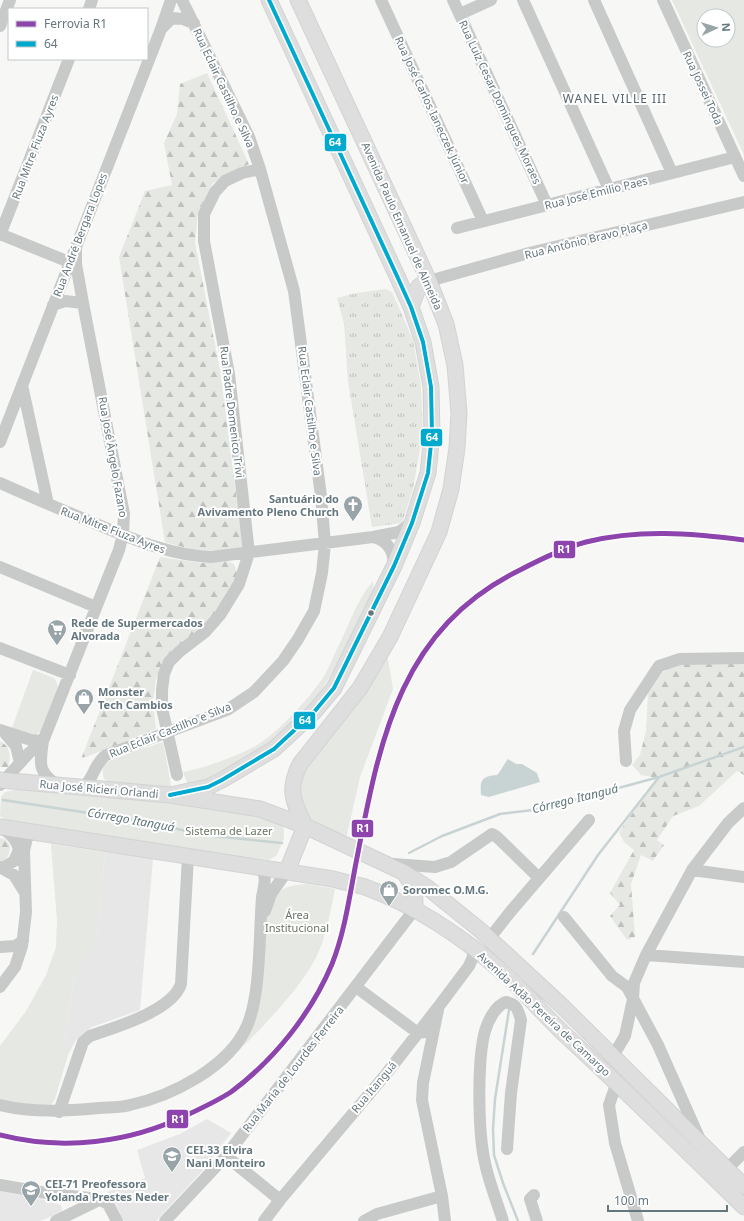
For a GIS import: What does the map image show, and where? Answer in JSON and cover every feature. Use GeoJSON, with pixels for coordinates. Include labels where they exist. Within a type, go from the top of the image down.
{"type":"FeatureCollection","features":[{"type":"Feature","properties":{"kind":"main road"},"geometry":{"type":"LineString","coordinates":[[170,795],[208,787],[274,749],[314,712],[334,688],[394,566],[412,523],[428,473],[432,434],[431,387],[423,342],[411,307],[269,0]]}},
{"type":"Feature","properties":{"kind":"main road","name":"Avenida Paulo Emanuel de Almeida"},"geometry":{"type":"LineString","coordinates":[[298,0],[429,280],[446,324],[455,365],[459,413],[457,448],[451,489],[439,532],[390,637],[360,688],[300,764],[296,773],[292,794],[294,804],[305,826]]}},
{"type":"Feature","properties":{"kind":"main road"},"geometry":{"type":"LineString","coordinates":[[411,307],[419,286],[429,280]]}},
{"type":"Feature","properties":{"kind":"main road","name":"Rua José Ricieri Orlandi"},"geometry":{"type":"LineString","coordinates":[[1,782],[170,795],[260,809],[287,819]]}},
{"type":"Feature","properties":{"kind":"main road"},"geometry":{"type":"LineString","coordinates":[[287,819],[292,827],[294,852]]}},
{"type":"Feature","properties":{"kind":"main road","name":"Avenida Adão Pereira de Camargo"},"geometry":{"type":"LineString","coordinates":[[287,819],[405,873],[428,888],[490,938],[613,1056],[682,1115],[703,1146],[744,1186]]}},
{"type":"Feature","properties":{"kind":"main road"},"geometry":{"type":"LineString","coordinates":[[287,871],[305,826]]}},
{"type":"Feature","properties":{"kind":"main road"},"geometry":{"type":"LineString","coordinates":[[0,827],[35,831],[262,867],[278,863],[294,852]]}},
{"type":"Feature","properties":{"kind":"main road","name":"Avenida Adão Pereira de Camargo"},"geometry":{"type":"LineString","coordinates":[[262,867],[333,879],[364,887],[414,910],[473,948],[506,976],[548,1018],[617,1082],[744,1207]]}},
{"type":"Feature","properties":{"kind":"main road"},"geometry":{"type":"LineString","coordinates":[[405,873],[414,891],[416,900],[414,910]]}},
{"type":"Feature","properties":{"kind":"street"},"geometry":{"type":"LineString","coordinates":[[0,26],[10,0]]}},
{"type":"Feature","properties":{"kind":"street","name":"Rua José Carlos Ianeczek Júnior"},"geometry":{"type":"LineString","coordinates":[[382,0],[483,221]]}},
{"type":"Feature","properties":{"kind":"street","name":"Rua Luiz Cesar Domingues Moraes"},"geometry":{"type":"LineString","coordinates":[[453,0],[547,205]]}},
{"type":"Feature","properties":{"kind":"street"},"geometry":{"type":"LineString","coordinates":[[460,14],[491,0]]}},
{"type":"Feature","properties":{"kind":"street"},"geometry":{"type":"LineString","coordinates":[[523,0],[609,189]]}},
{"type":"Feature","properties":{"kind":"street"},"geometry":{"type":"LineString","coordinates":[[594,0],[672,174]]}},
{"type":"Feature","properties":{"kind":"street","name":"Rua Jossei Toda"},"geometry":{"type":"LineString","coordinates":[[663,0],[744,176]]}},
{"type":"Feature","properties":{"kind":"street","name":"Rua André Bergara Lopes"},"geometry":{"type":"LineString","coordinates":[[162,29],[172,18],[178,1]]}},
{"type":"Feature","properties":{"kind":"street","name":"Rua André Bergara Lopes"},"geometry":{"type":"LineString","coordinates":[[0,442],[69,262],[162,29],[178,1]]}},
{"type":"Feature","properties":{"kind":"street","name":"Rua Eclair Castilho e Silva"},"geometry":{"type":"LineString","coordinates":[[83,788],[90,781],[99,761],[106,755],[227,710],[254,692],[283,661],[298,640],[314,611],[322,573],[325,544],[320,489],[294,291],[260,169],[249,137],[194,23],[178,1]]}},
{"type":"Feature","properties":{"kind":"street"},"geometry":{"type":"LineString","coordinates":[[172,18],[183,19],[194,23]]}},
{"type":"Feature","properties":{"kind":"street","name":"Rua Mitre Fiuza Ayres"},"geometry":{"type":"LineString","coordinates":[[0,234],[69,60]]}},
{"type":"Feature","properties":{"kind":"street","name":"Rua José Emilio Paes"},"geometry":{"type":"LineString","coordinates":[[456,228],[735,157]]}},
{"type":"Feature","properties":{"kind":"street","name":"Rua Padre Domenico Trivi"},"geometry":{"type":"LineString","coordinates":[[177,775],[162,708],[162,690],[167,668],[169,662],[179,652],[205,632],[220,615],[240,584],[249,553],[229,374],[204,240],[204,214],[215,192],[225,181],[242,173],[260,169]]}},
{"type":"Feature","properties":{"kind":"street","name":"Rua Antônio Bravo Plaça"},"geometry":{"type":"LineString","coordinates":[[429,280],[529,253],[744,202]]}},
{"type":"Feature","properties":{"kind":"street"},"geometry":{"type":"LineString","coordinates":[[0,234],[69,262]]}},
{"type":"Feature","properties":{"kind":"street","name":"Rua José Ângelo Fazano"},"geometry":{"type":"LineString","coordinates":[[76,246],[78,276]]}},
{"type":"Feature","properties":{"kind":"street","name":"Rua José Ângelo Fazano"},"geometry":{"type":"LineString","coordinates":[[58,786],[48,779],[42,772],[41,762],[43,741],[119,550],[123,534],[124,514],[78,276],[75,266],[69,262]]}},
{"type":"Feature","properties":{"kind":"street"},"geometry":{"type":"LineString","coordinates":[[53,305],[65,301],[83,303]]}},
{"type":"Feature","properties":{"kind":"street"},"geometry":{"type":"LineString","coordinates":[[22,385],[48,504]]}},
{"type":"Feature","properties":{"kind":"street"},"geometry":{"type":"LineString","coordinates":[[29,497],[41,473]]}},
{"type":"Feature","properties":{"kind":"street","name":"Rua Mitre Fiuza Ayres"},"geometry":{"type":"LineString","coordinates":[[0,483],[29,497],[164,551],[190,556],[211,557],[373,537],[399,532],[412,523]]}},
{"type":"Feature","properties":{"kind":"street"},"geometry":{"type":"LineString","coordinates":[[373,537],[381,539],[388,546],[393,554],[394,566]]}},
{"type":"Feature","properties":{"kind":"street"},"geometry":{"type":"LineString","coordinates":[[0,567],[96,607]]}},
{"type":"Feature","properties":{"kind":"street"},"geometry":{"type":"LineString","coordinates":[[0,648],[70,675]]}},
{"type":"Feature","properties":{"kind":"street"},"geometry":{"type":"LineString","coordinates":[[626,761],[624,731],[630,710],[659,666],[680,658],[744,658]]}},
{"type":"Feature","properties":{"kind":"street"},"geometry":{"type":"LineString","coordinates":[[1,731],[31,740],[43,741]]}},
{"type":"Feature","properties":{"kind":"street"},"geometry":{"type":"LineString","coordinates":[[1,731],[12,739],[16,746],[20,763]]}},
{"type":"Feature","properties":{"kind":"street","name":"Rua José Ângelo Fazano"},"geometry":{"type":"LineString","coordinates":[[1,782],[43,741]]}},
{"type":"Feature","properties":{"kind":"street"},"geometry":{"type":"LineString","coordinates":[[613,1056],[625,1036],[633,999],[634,983],[646,955],[692,870],[728,823],[744,808]]}},
{"type":"Feature","properties":{"kind":"street"},"geometry":{"type":"LineString","coordinates":[[490,938],[589,820]]}},
{"type":"Feature","properties":{"kind":"street"},"geometry":{"type":"LineString","coordinates":[[0,827],[14,838],[18,850],[14,861],[2,868],[14,875],[24,892]]}},
{"type":"Feature","properties":{"kind":"street"},"geometry":{"type":"LineString","coordinates":[[0,987],[15,967],[23,941],[26,912],[24,892],[25,843],[30,835],[35,831]]}},
{"type":"Feature","properties":{"kind":"street"},"geometry":{"type":"LineString","coordinates":[[384,863],[415,867],[435,867],[451,862],[492,834],[540,878]]}},
{"type":"Feature","properties":{"kind":"street"},"geometry":{"type":"LineString","coordinates":[[59,1112],[83,1042],[90,1036],[154,1012],[178,992],[181,984],[188,856]]}},
{"type":"Feature","properties":{"kind":"street"},"geometry":{"type":"LineString","coordinates":[[0,1105],[18,1109],[59,1112],[129,1106],[169,1092],[206,1072],[228,1054],[246,1027],[254,1004],[262,897],[266,881],[262,867]]}},
{"type":"Feature","properties":{"kind":"street"},"geometry":{"type":"LineString","coordinates":[[692,870],[744,877]]}},
{"type":"Feature","properties":{"kind":"street"},"geometry":{"type":"LineString","coordinates":[[258,946],[264,914],[271,894],[287,871]]}},
{"type":"Feature","properties":{"kind":"street","name":"Rua Maria de Lourdes Ferreira"},"geometry":{"type":"LineString","coordinates":[[165,1221],[226,1156],[414,910]]}},
{"type":"Feature","properties":{"kind":"street"},"geometry":{"type":"LineString","coordinates":[[564,917],[612,976],[627,987],[658,1045],[682,1115]]}},
{"type":"Feature","properties":{"kind":"street"},"geometry":{"type":"LineString","coordinates":[[0,947],[16,946],[23,941]]}},
{"type":"Feature","properties":{"kind":"street"},"geometry":{"type":"LineString","coordinates":[[0,947],[8,955],[15,967]]}},
{"type":"Feature","properties":{"kind":"street","name":"Rua Itanguá"},"geometry":{"type":"LineString","coordinates":[[264,1221],[386,1074],[439,1006],[469,966],[474,957],[473,948]]}},
{"type":"Feature","properties":{"kind":"street"},"geometry":{"type":"LineString","coordinates":[[646,955],[744,962]]}},
{"type":"Feature","properties":{"kind":"street"},"geometry":{"type":"LineString","coordinates":[[356,987],[418,1033],[428,1033],[432,1042]]}},
{"type":"Feature","properties":{"kind":"street"},"geometry":{"type":"LineString","coordinates":[[503,1221],[484,1161],[481,1129],[480,1066],[485,1031],[493,1014],[502,1004],[506,1002],[513,1004],[518,1009],[521,1020],[511,1093],[507,1149]]}},
{"type":"Feature","properties":{"kind":"street"},"geometry":{"type":"LineString","coordinates":[[439,1006],[423,1082],[422,1100],[442,1196],[445,1221]]}},
{"type":"Feature","properties":{"kind":"street"},"geometry":{"type":"LineString","coordinates":[[617,1082],[610,1098],[610,1113],[615,1143],[638,1221]]}},
{"type":"Feature","properties":{"kind":"street"},"geometry":{"type":"LineString","coordinates":[[727,1169],[744,1152]]}},
{"type":"Feature","properties":{"kind":"street"},"geometry":{"type":"LineString","coordinates":[[226,1156],[280,1200]]}},
{"type":"Feature","properties":{"kind":"street"},"geometry":{"type":"LineString","coordinates":[[0,1185],[73,1206],[101,1200],[108,1204],[116,1221]]}},
{"type":"Feature","properties":{"kind":"street"},"geometry":{"type":"LineString","coordinates":[[534,1195],[530,1199],[537,1221]]}},
{"type":"Feature","properties":{"kind":"street"},"geometry":{"type":"LineString","coordinates":[[364,1221],[377,1214],[442,1196]]}},
{"type":"Feature","properties":{"kind":"shaded area"},"geometry":{"type":"Polygon","coordinates":[[[508,759],[516,764],[522,764],[537,773],[540,782],[489,797],[481,795],[481,783],[483,780],[485,778],[497,775],[508,759]]]}},
{"type":"Feature","properties":{"kind":"shaded area"},"geometry":{"type":"Polygon","coordinates":[[[105,852],[153,858],[140,1010],[92,1027],[76,1040],[68,1055],[65,1041],[74,978],[97,938],[105,852]]]}},
{"type":"Feature","properties":{"kind":"shaded area","name":"CEI-33 Elvira Nani Monteiro"},"geometry":{"type":"Polygon","coordinates":[[[207,1119],[231,1133],[204,1169],[156,1221],[124,1221],[112,1197],[107,1192],[145,1178],[137,1150],[180,1134],[207,1119]]]}},
{"type":"Feature","properties":{"kind":"shaded area","name":"CEI-71 Preofessora Yolanda Prestes Neder"},"geometry":{"type":"Polygon","coordinates":[[[0,1191],[50,1201],[61,1205],[62,1209],[61,1212],[40,1221],[0,1221],[0,1191]]]}},
{"type":"Feature","properties":{"kind":"green space"},"geometry":{"type":"Polygon","coordinates":[[[672,0],[744,0],[744,155],[672,0]]]}},
{"type":"Feature","properties":{"kind":"green space"},"geometry":{"type":"Polygon","coordinates":[[[207,73],[249,164],[213,183],[198,212],[195,243],[220,370],[243,547],[213,551],[194,549],[165,542],[119,257],[145,191],[172,185],[164,143],[177,114],[180,84],[207,73]]]}},
{"type":"Feature","properties":{"kind":"green space"},"geometry":{"type":"Polygon","coordinates":[[[386,289],[392,292],[413,340],[421,386],[423,432],[413,489],[402,523],[372,527],[348,381],[344,324],[337,298],[356,293],[386,289]]]}},
{"type":"Feature","properties":{"kind":"green space"},"geometry":{"type":"Polygon","coordinates":[[[160,557],[201,563],[227,561],[234,564],[237,573],[232,586],[210,621],[167,657],[156,679],[153,703],[156,729],[81,759],[160,557]]]}},
{"type":"Feature","properties":{"kind":"green space"},"geometry":{"type":"Polygon","coordinates":[[[373,581],[374,591],[344,653],[321,690],[292,725],[274,741],[234,766],[204,780],[188,785],[183,772],[219,762],[254,747],[272,734],[302,705],[326,673],[357,606],[373,581]]]}},
{"type":"Feature","properties":{"kind":"green space","name":"Sistema de Lazer"},"geometry":{"type":"Polygon","coordinates":[[[387,653],[393,689],[360,777],[346,839],[311,823],[302,813],[298,780],[387,653]]]}},
{"type":"Feature","properties":{"kind":"green space"},"geometry":{"type":"Polygon","coordinates":[[[744,661],[744,775],[737,771],[699,806],[673,816],[657,840],[664,845],[653,861],[641,855],[631,884],[635,937],[627,940],[610,916],[620,905],[610,893],[634,850],[624,842],[619,832],[658,778],[641,775],[632,765],[640,755],[646,731],[648,694],[662,673],[675,664],[744,661]]]}},
{"type":"Feature","properties":{"kind":"green space"},"geometry":{"type":"Polygon","coordinates":[[[33,670],[54,678],[57,683],[58,691],[45,727],[36,735],[12,728],[33,670]]]}},
{"type":"Feature","properties":{"kind":"green space"},"geometry":{"type":"Polygon","coordinates":[[[0,741],[4,743],[9,752],[10,759],[8,767],[0,767],[0,741]]]}},
{"type":"Feature","properties":{"kind":"green space"},"geometry":{"type":"Polygon","coordinates":[[[163,742],[171,785],[170,789],[110,782],[104,779],[103,768],[109,761],[163,742]]]}},
{"type":"Feature","properties":{"kind":"green space","name":"Sistema de Lazer"},"geometry":{"type":"Polygon","coordinates":[[[20,789],[206,806],[255,813],[281,824],[284,829],[284,838],[277,855],[269,860],[7,821],[0,816],[1,797],[5,792],[20,789]]]}},
{"type":"Feature","properties":{"kind":"green space"},"geometry":{"type":"Polygon","coordinates":[[[0,838],[5,839],[10,845],[9,854],[3,861],[0,861],[0,838]]]}},
{"type":"Feature","properties":{"kind":"green space"},"geometry":{"type":"Polygon","coordinates":[[[51,844],[105,852],[97,938],[74,978],[65,1041],[68,1055],[55,1099],[51,1105],[45,1106],[0,1101],[0,1046],[26,1011],[46,975],[56,947],[57,921],[51,844]]]}},
{"type":"Feature","properties":{"kind":"green space","name":"Área Institucional"},"geometry":{"type":"Polygon","coordinates":[[[307,884],[335,889],[327,928],[319,951],[313,964],[294,991],[259,1031],[237,1052],[250,1028],[262,937],[266,918],[272,903],[284,889],[307,884]]]}},
{"type":"Feature","properties":{"kind":"waterway","name":"Córrego Itanguá"},"geometry":{"type":"LineString","coordinates":[[409,853],[442,836],[500,814],[541,809],[659,777],[744,747]]}},
{"type":"Feature","properties":{"kind":"waterway"},"geometry":{"type":"LineString","coordinates":[[533,954],[598,855],[659,777]]}},
{"type":"Feature","properties":{"kind":"waterway","name":"Córrego Itanguá"},"geometry":{"type":"LineString","coordinates":[[3,800],[148,822],[203,835],[282,843]]}},
{"type":"Feature","properties":{"kind":"waterway"},"geometry":{"type":"LineString","coordinates":[[509,1010],[495,1099],[493,1129],[494,1155],[518,1221]]}},
{"type":"Feature","properties":{"kind":"rail line","name":"R1"},"geometry":{"type":"LineString","coordinates":[[0,1135],[48,1143],[72,1143],[95,1142],[142,1132],[165,1125],[231,1092],[262,1066],[276,1051],[290,1035],[313,1001],[323,983],[336,953],[346,917],[373,779],[385,736],[400,696],[420,659],[445,625],[478,595],[520,570],[552,554],[586,542],[625,535],[645,534],[684,534],[744,540]]}},
{"type":"Feature","properties":{"kind":"transit line","name":"64"},"geometry":{"type":"LineString","coordinates":[[170,795],[208,787],[274,749],[314,712],[334,688],[394,566],[412,523],[428,473],[432,434],[431,387],[423,342],[411,307],[269,0]]}},
{"type":"Feature","properties":{"kind":"place","name":"Santuário do Avivamento Pleno Church"},"geometry":{"type":"Point","coordinates":[353,522]}},
{"type":"Feature","properties":{"kind":"place","name":"Rede de Supermercados Alvorada"},"geometry":{"type":"Point","coordinates":[57,646]}},
{"type":"Feature","properties":{"kind":"place","name":"Monster Tech Cambios"},"geometry":{"type":"Point","coordinates":[84,715]}},
{"type":"Feature","properties":{"kind":"place","name":"Soromec O.M.G."},"geometry":{"type":"Point","coordinates":[389,907]}},
{"type":"Feature","properties":{"kind":"place","name":"CEI-33 Elvira Nani Monteiro"},"geometry":{"type":"Point","coordinates":[172,1173]}},
{"type":"Feature","properties":{"kind":"place","name":"CEI-71 Preofessora Yolanda Prestes Neder"},"geometry":{"type":"Point","coordinates":[31,1207]}},
{"type":"Feature","properties":{"kind":"district","name":"WANEL VILLE III"},"geometry":{"type":"Point","coordinates":[615,99]}}]}
